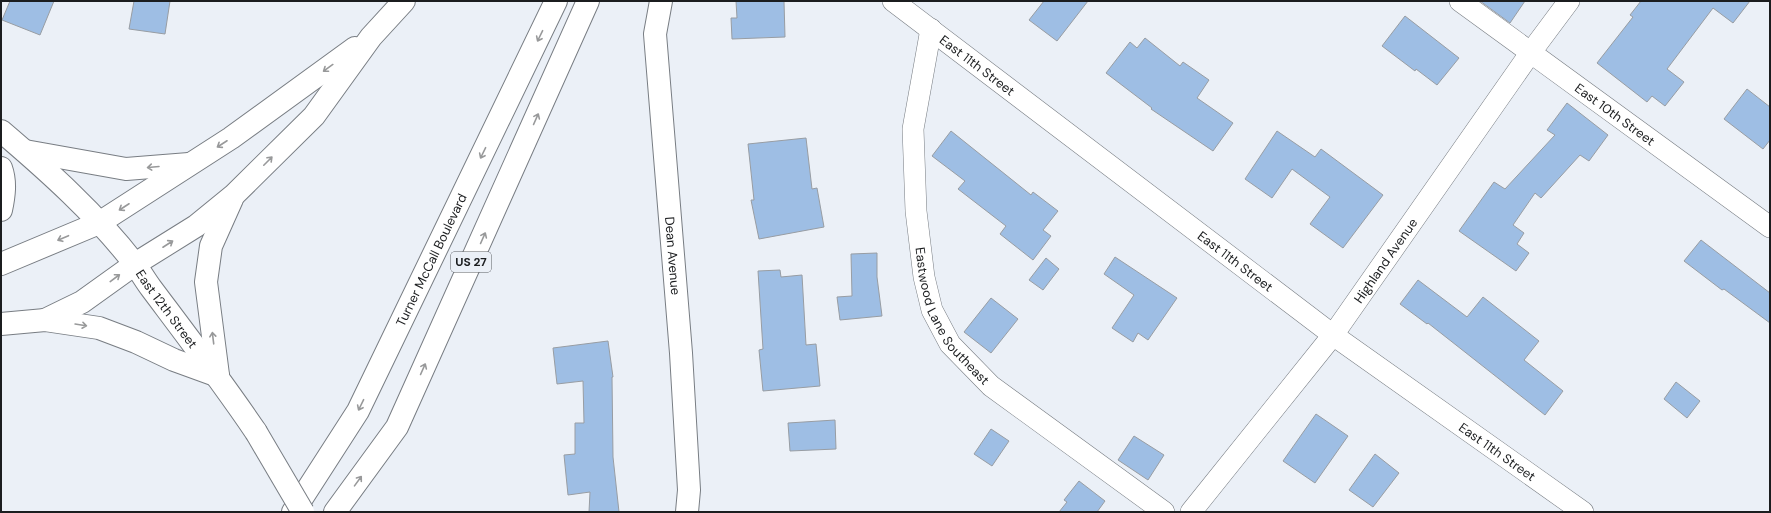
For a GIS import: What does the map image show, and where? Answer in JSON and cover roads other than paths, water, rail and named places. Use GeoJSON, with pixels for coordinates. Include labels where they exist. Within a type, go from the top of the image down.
{"type":"FeatureCollection","features":[{"type":"Feature","properties":{"kind":"main road"},"geometry":{"type":"LineString","coordinates":[[45,320],[82,302],[134,264],[196,226],[234,195],[314,116],[371,37],[404,1]]}},
{"type":"Feature","properties":{"kind":"main road","name":"Turner McCall Boulevard"},"geometry":{"type":"LineString","coordinates":[[293,512],[358,411],[556,1]]}},
{"type":"Feature","properties":{"kind":"main road","name":"US 27"},"geometry":{"type":"LineString","coordinates":[[335,512],[397,428],[588,1]]}},
{"type":"Feature","properties":{"kind":"main road","name":"Dean Avenue"},"geometry":{"type":"LineString","coordinates":[[661,1],[655,34],[681,353],[689,490],[687,512]]}},
{"type":"Feature","properties":{"kind":"main road"},"geometry":{"type":"LineString","coordinates":[[1,264],[99,223],[231,138],[371,37]]}},
{"type":"Feature","properties":{"kind":"main road","name":"East 12th Street"},"geometry":{"type":"LineString","coordinates":[[1,131],[43,167],[99,223],[134,264],[218,376],[256,432],[303,512]]}},
{"type":"Feature","properties":{"kind":"main road"},"geometry":{"type":"LineString","coordinates":[[24,151],[126,170],[192,163]]}},
{"type":"Feature","properties":{"kind":"main road"},"geometry":{"type":"LineString","coordinates":[[1,168],[4,177],[4,197],[1,210]]}},
{"type":"Feature","properties":{"kind":"main road"},"geometry":{"type":"LineString","coordinates":[[1,324],[45,320],[99,328],[136,342],[174,360],[218,376],[206,282],[211,246],[234,195]]}},
{"type":"Feature","properties":{"kind":"street","name":"East 11th Street"},"geometry":{"type":"LineString","coordinates":[[893,1],[1333,335],[1583,512]]}},
{"type":"Feature","properties":{"kind":"street","name":"East 10th Street"},"geometry":{"type":"LineString","coordinates":[[1460,1],[1770,227]]}},
{"type":"Feature","properties":{"kind":"street","name":"Highland Avenue"},"geometry":{"type":"LineString","coordinates":[[1190,512],[1333,335],[1531,52],[1569,1]]}},
{"type":"Feature","properties":{"kind":"street","name":"Eastwood Lane Southeast"},"geometry":{"type":"LineString","coordinates":[[931,29],[913,129],[916,211],[924,277],[932,310],[950,344],[992,386],[1164,512]]}}]}
